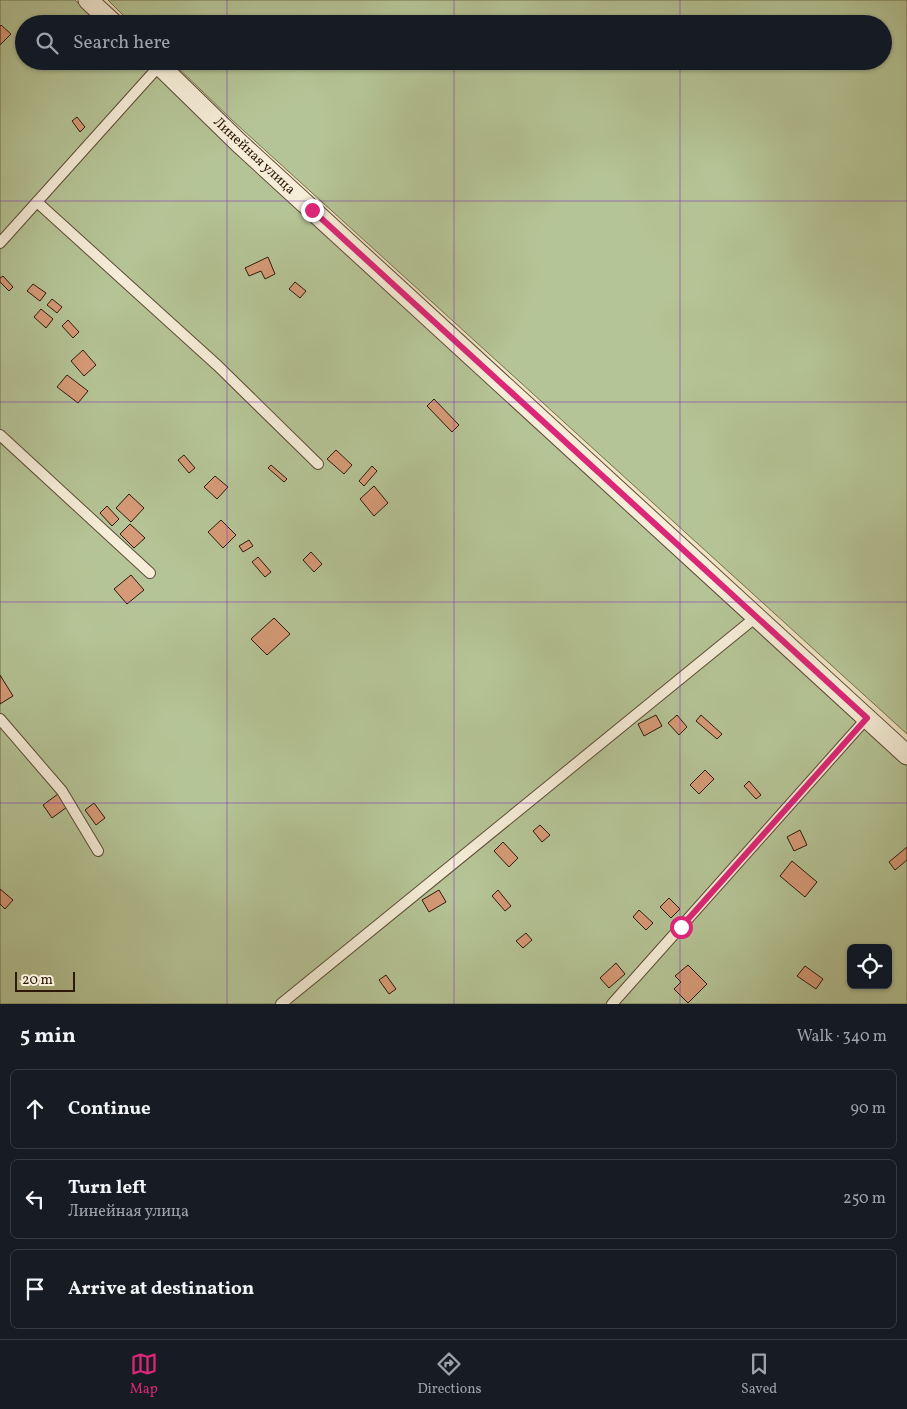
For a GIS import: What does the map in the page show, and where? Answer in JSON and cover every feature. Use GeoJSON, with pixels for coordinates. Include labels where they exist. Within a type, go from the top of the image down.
{"type":"FeatureCollection","features":[{"type":"Feature","properties":{"kind":"street"},"geometry":{"type":"LineString","coordinates":[[88,0],[104,15]]}},
{"type":"Feature","properties":{"kind":"street","name":"Линейная улица"},"geometry":{"type":"LineString","coordinates":[[164,70],[246,149],[907,755]]}},
{"type":"Feature","properties":{"kind":"lane"},"geometry":{"type":"LineString","coordinates":[[0,243],[151,70]]}},
{"type":"Feature","properties":{"kind":"lane"},"geometry":{"type":"LineString","coordinates":[[37,202],[218,366],[318,464]]}},
{"type":"Feature","properties":{"kind":"lane"},"geometry":{"type":"LineString","coordinates":[[0,435],[150,573]]}},
{"type":"Feature","properties":{"kind":"lane"},"geometry":{"type":"LineString","coordinates":[[280,1004],[756,617]]}},
{"type":"Feature","properties":{"kind":"lane"},"geometry":{"type":"LineString","coordinates":[[612,1004],[867,718]]}},
{"type":"Feature","properties":{"kind":"lane"},"geometry":{"type":"LineString","coordinates":[[0,719],[62,791],[98,851]]}},
{"type":"Feature","properties":{"kind":"green space"},"geometry":{"type":"Polygon","coordinates":[[[0,0],[75,0],[91,15],[15,15],[15,70],[152,70],[907,766],[907,1004],[0,1004],[0,0]]]}},
{"type":"Feature","properties":{"kind":"green space"},"geometry":{"type":"Polygon","coordinates":[[[108,0],[907,0],[907,734],[233,121],[180,70],[892,70],[892,15],[123,15],[108,0]]]}},
{"type":"Feature","properties":{"kind":"building"},"geometry":{"type":"Polygon","coordinates":[[[0,26],[11,34],[0,45],[0,26]]]}},
{"type":"Feature","properties":{"kind":"building"},"geometry":{"type":"Polygon","coordinates":[[[77,117],[85,127],[80,132],[72,121],[77,117]]]}},
{"type":"Feature","properties":{"kind":"building"},"geometry":{"type":"Polygon","coordinates":[[[268,257],[275,274],[265,279],[261,271],[249,276],[245,268],[268,257]]]}},
{"type":"Feature","properties":{"kind":"building"},"geometry":{"type":"Polygon","coordinates":[[[3,276],[13,287],[9,291],[0,282],[0,278],[3,276]]]}},
{"type":"Feature","properties":{"kind":"building"},"geometry":{"type":"Polygon","coordinates":[[[295,282],[306,291],[300,298],[289,289],[295,282]]]}},
{"type":"Feature","properties":{"kind":"building"},"geometry":{"type":"Polygon","coordinates":[[[33,284],[46,293],[40,301],[27,291],[33,284]]]}},
{"type":"Feature","properties":{"kind":"building"},"geometry":{"type":"Polygon","coordinates":[[[52,299],[62,307],[57,313],[47,305],[52,299]]]}},
{"type":"Feature","properties":{"kind":"building"},"geometry":{"type":"Polygon","coordinates":[[[41,309],[53,319],[46,328],[34,317],[41,309]]]}},
{"type":"Feature","properties":{"kind":"building"},"geometry":{"type":"Polygon","coordinates":[[[68,320],[79,332],[73,338],[62,326],[68,320]]]}},
{"type":"Feature","properties":{"kind":"building"},"geometry":{"type":"Polygon","coordinates":[[[83,350],[96,365],[84,376],[71,361],[83,350]]]}},
{"type":"Feature","properties":{"kind":"building"},"geometry":{"type":"Polygon","coordinates":[[[67,375],[88,391],[78,403],[57,387],[67,375]]]}},
{"type":"Feature","properties":{"kind":"building"},"geometry":{"type":"Polygon","coordinates":[[[434,399],[459,425],[452,432],[427,406],[434,399]]]}},
{"type":"Feature","properties":{"kind":"building"},"geometry":{"type":"Polygon","coordinates":[[[336,450],[352,465],[344,474],[327,459],[336,450]]]}},
{"type":"Feature","properties":{"kind":"building"},"geometry":{"type":"Polygon","coordinates":[[[184,455],[195,468],[189,473],[178,460],[184,455]]]}},
{"type":"Feature","properties":{"kind":"building"},"geometry":{"type":"Polygon","coordinates":[[[271,465],[287,479],[284,482],[268,468],[271,465]]]}},
{"type":"Feature","properties":{"kind":"building"},"geometry":{"type":"Polygon","coordinates":[[[372,466],[377,471],[364,486],[359,481],[372,466]]]}},
{"type":"Feature","properties":{"kind":"building"},"geometry":{"type":"Polygon","coordinates":[[[215,476],[228,487],[217,499],[204,487],[215,476]]]}},
{"type":"Feature","properties":{"kind":"building"},"geometry":{"type":"Polygon","coordinates":[[[374,486],[388,503],[374,516],[360,499],[374,486]]]}},
{"type":"Feature","properties":{"kind":"building"},"geometry":{"type":"Polygon","coordinates":[[[129,494],[144,508],[131,522],[116,508],[129,494]]]}},
{"type":"Feature","properties":{"kind":"building"},"geometry":{"type":"Polygon","coordinates":[[[107,506],[119,519],[112,526],[100,513],[107,506]]]}},
{"type":"Feature","properties":{"kind":"building"},"geometry":{"type":"Polygon","coordinates":[[[221,520],[236,535],[223,548],[208,532],[221,520]]]}},
{"type":"Feature","properties":{"kind":"building"},"geometry":{"type":"Polygon","coordinates":[[[130,524],[145,538],[134,548],[120,534],[130,524]]]}},
{"type":"Feature","properties":{"kind":"building"},"geometry":{"type":"Polygon","coordinates":[[[249,540],[253,546],[243,552],[239,546],[249,540]]]}},
{"type":"Feature","properties":{"kind":"building"},"geometry":{"type":"Polygon","coordinates":[[[311,552],[322,564],[314,572],[303,560],[311,552]]]}},
{"type":"Feature","properties":{"kind":"building"},"geometry":{"type":"Polygon","coordinates":[[[258,557],[271,572],[265,577],[252,562],[258,557]]]}},
{"type":"Feature","properties":{"kind":"building"},"geometry":{"type":"Polygon","coordinates":[[[131,575],[144,590],[127,604],[114,589],[131,575]]]}},
{"type":"Feature","properties":{"kind":"building"},"geometry":{"type":"Polygon","coordinates":[[[274,618],[290,634],[267,655],[251,639],[274,618]]]}},
{"type":"Feature","properties":{"kind":"building"},"geometry":{"type":"Polygon","coordinates":[[[0,675],[13,696],[0,704],[0,675]]]}},
{"type":"Feature","properties":{"kind":"building"},"geometry":{"type":"Polygon","coordinates":[[[656,715],[662,726],[644,736],[638,724],[656,715]]]}},
{"type":"Feature","properties":{"kind":"building"},"geometry":{"type":"Polygon","coordinates":[[[677,715],[687,727],[679,735],[668,723],[677,715]]]}},
{"type":"Feature","properties":{"kind":"building"},"geometry":{"type":"Polygon","coordinates":[[[701,715],[722,734],[717,739],[696,721],[701,715]]]}},
{"type":"Feature","properties":{"kind":"building"},"geometry":{"type":"Polygon","coordinates":[[[705,770],[714,779],[699,794],[690,785],[705,770]]]}},
{"type":"Feature","properties":{"kind":"building"},"geometry":{"type":"Polygon","coordinates":[[[749,781],[761,795],[756,799],[744,786],[749,781]]]}},
{"type":"Feature","properties":{"kind":"building"},"geometry":{"type":"Polygon","coordinates":[[[58,794],[67,807],[52,818],[43,805],[58,794]]]}},
{"type":"Feature","properties":{"kind":"building"},"geometry":{"type":"Polygon","coordinates":[[[94,803],[105,818],[96,825],[85,810],[94,803]]]}},
{"type":"Feature","properties":{"kind":"building"},"geometry":{"type":"Polygon","coordinates":[[[540,825],[550,835],[542,842],[533,831],[540,825]]]}},
{"type":"Feature","properties":{"kind":"building"},"geometry":{"type":"Polygon","coordinates":[[[800,830],[807,845],[794,851],[787,837],[800,830]]]}},
{"type":"Feature","properties":{"kind":"building"},"geometry":{"type":"Polygon","coordinates":[[[503,842],[518,858],[509,867],[494,851],[503,842]]]}},
{"type":"Feature","properties":{"kind":"building"},"geometry":{"type":"Polygon","coordinates":[[[907,847],[907,860],[895,870],[889,862],[907,847]]]}},
{"type":"Feature","properties":{"kind":"building"},"geometry":{"type":"Polygon","coordinates":[[[792,861],[817,882],[805,897],[780,876],[792,861]]]}},
{"type":"Feature","properties":{"kind":"building"},"geometry":{"type":"Polygon","coordinates":[[[0,889],[13,900],[5,909],[0,904],[0,889]]]}},
{"type":"Feature","properties":{"kind":"building"},"geometry":{"type":"Polygon","coordinates":[[[439,890],[446,902],[429,912],[422,900],[439,890]]]}},
{"type":"Feature","properties":{"kind":"building"},"geometry":{"type":"Polygon","coordinates":[[[498,890],[511,906],[505,911],[492,896],[498,890]]]}},
{"type":"Feature","properties":{"kind":"building"},"geometry":{"type":"Polygon","coordinates":[[[669,898],[680,909],[671,918],[660,907],[669,898]]]}},
{"type":"Feature","properties":{"kind":"building"},"geometry":{"type":"Polygon","coordinates":[[[639,910],[653,923],[646,930],[633,917],[639,910]]]}},
{"type":"Feature","properties":{"kind":"building"},"geometry":{"type":"Polygon","coordinates":[[[526,933],[532,940],[523,948],[516,941],[526,933]]]}},
{"type":"Feature","properties":{"kind":"building"},"geometry":{"type":"Polygon","coordinates":[[[616,963],[625,974],[609,988],[600,978],[616,963]]]}},
{"type":"Feature","properties":{"kind":"building"},"geometry":{"type":"Polygon","coordinates":[[[688,965],[707,984],[688,1003],[674,989],[681,982],[675,976],[688,965]]]}},
{"type":"Feature","properties":{"kind":"building"},"geometry":{"type":"Polygon","coordinates":[[[805,966],[823,979],[816,989],[797,976],[805,966]]]}},
{"type":"Feature","properties":{"kind":"building"},"geometry":{"type":"Polygon","coordinates":[[[386,975],[396,989],[389,994],[379,980],[386,975]]]}},
{"type":"Feature","properties":{"kind":"route"},"geometry":{"type":"LineString","coordinates":[[312,210],[867,718],[681,927]]}}]}
